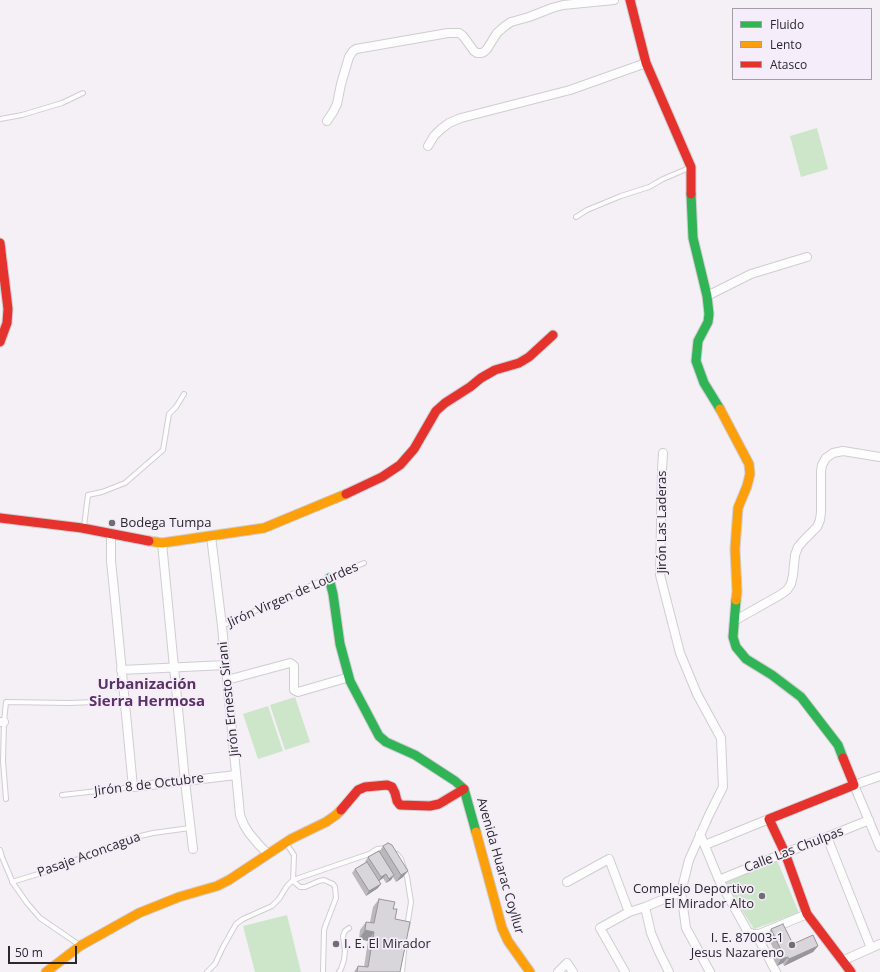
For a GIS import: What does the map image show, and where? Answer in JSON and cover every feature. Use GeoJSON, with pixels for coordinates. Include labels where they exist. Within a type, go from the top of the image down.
{"type":"FeatureCollection","features":[{"type":"Feature","properties":{"kind":"main road"},"geometry":{"type":"LineString","coordinates":[[630,0],[646,63],[691,167],[693,238],[707,296],[709,314],[708,322],[698,341],[696,361],[704,383],[720,408],[749,464],[750,474],[738,508],[735,549],[737,591],[734,637],[736,646],[746,659],[772,675],[801,697],[838,745],[854,785],[769,819],[785,853],[807,914],[851,972]]}},
{"type":"Feature","properties":{"kind":"main road"},"geometry":{"type":"LineString","coordinates":[[0,247],[4,309],[7,322],[0,342]]}},
{"type":"Feature","properties":{"kind":"main road"},"geometry":{"type":"LineString","coordinates":[[0,518],[84,528],[162,543],[264,528],[370,483],[392,471],[400,465],[414,448],[436,411],[445,403],[495,370],[519,363],[530,357],[553,335]]}},
{"type":"Feature","properties":{"kind":"main road","name":"Avenida Huarac Coyllur"},"geometry":{"type":"LineString","coordinates":[[329,578],[333,594],[340,644],[350,681],[379,736],[386,742],[415,755],[455,781],[464,789],[502,928],[508,941],[530,972]]}},
{"type":"Feature","properties":{"kind":"main road"},"geometry":{"type":"LineString","coordinates":[[46,972],[80,946],[139,913],[179,897],[217,886],[229,880],[291,839],[326,822],[336,815],[358,790],[365,787],[387,785],[392,787],[395,793],[396,801],[400,805],[430,806],[439,804],[464,789]]}},
{"type":"Feature","properties":{"kind":"street"},"geometry":{"type":"LineString","coordinates":[[327,121],[337,104],[349,57],[356,49],[448,33],[459,33],[474,51],[481,53],[487,49],[498,33],[511,22],[564,5],[614,0]]}},
{"type":"Feature","properties":{"kind":"street"},"geometry":{"type":"LineString","coordinates":[[428,146],[434,136],[441,129],[461,118],[570,90],[646,63]]}},
{"type":"Feature","properties":{"kind":"street"},"geometry":{"type":"LineString","coordinates":[[707,296],[751,274],[807,257]]}},
{"type":"Feature","properties":{"kind":"street"},"geometry":{"type":"LineString","coordinates":[[734,620],[780,595],[787,590],[791,584],[795,555],[798,547],[817,527],[820,520],[821,471],[822,464],[826,458],[833,453],[843,451],[880,456]]}},
{"type":"Feature","properties":{"kind":"street","name":"Jirón Las Laderas"},"geometry":{"type":"LineString","coordinates":[[663,453],[660,575],[680,653],[697,694],[721,738],[723,787],[708,815],[689,860],[681,892],[686,928],[710,972]]}},
{"type":"Feature","properties":{"kind":"street"},"geometry":{"type":"LineString","coordinates":[[111,534],[111,561],[133,787]]}},
{"type":"Feature","properties":{"kind":"street","name":"Jirón Ernesto Sirani"},"geometry":{"type":"LineString","coordinates":[[211,536],[222,626],[240,815],[244,825],[268,854]]}},
{"type":"Feature","properties":{"kind":"street"},"geometry":{"type":"LineString","coordinates":[[162,543],[193,849]]}},
{"type":"Feature","properties":{"kind":"street"},"geometry":{"type":"LineString","coordinates":[[227,680],[290,662],[294,666],[294,690],[298,692],[346,678],[350,681]]}},
{"type":"Feature","properties":{"kind":"street"},"geometry":{"type":"LineString","coordinates":[[121,670],[226,665]]}},
{"type":"Feature","properties":{"kind":"street","name":"Jirón 8 de Octubre"},"geometry":{"type":"LineString","coordinates":[[133,787],[236,775]]}},
{"type":"Feature","properties":{"kind":"street"},"geometry":{"type":"LineString","coordinates":[[877,777],[854,785],[880,847]]}},
{"type":"Feature","properties":{"kind":"street"},"geometry":{"type":"LineString","coordinates":[[705,845],[769,819]]}},
{"type":"Feature","properties":{"kind":"street","name":"Calle Las Chulpas"},"geometry":{"type":"LineString","coordinates":[[719,880],[869,820]]}},
{"type":"Feature","properties":{"kind":"street"},"geometry":{"type":"LineString","coordinates":[[700,834],[719,880],[748,932],[753,934],[764,932],[807,914]]}},
{"type":"Feature","properties":{"kind":"street"},"geometry":{"type":"LineString","coordinates":[[827,837],[871,948]]}},
{"type":"Feature","properties":{"kind":"street"},"geometry":{"type":"LineString","coordinates":[[567,882],[609,859],[629,912]]}},
{"type":"Feature","properties":{"kind":"street"},"geometry":{"type":"LineString","coordinates":[[625,972],[600,928],[629,912],[681,892]]}},
{"type":"Feature","properties":{"kind":"street"},"geometry":{"type":"LineString","coordinates":[[645,907],[651,933],[658,952],[669,972]]}},
{"type":"Feature","properties":{"kind":"street"},"geometry":{"type":"LineString","coordinates":[[756,934],[776,972]]}},
{"type":"Feature","properties":{"kind":"street"},"geometry":{"type":"LineString","coordinates":[[842,961],[880,944]]}},
{"type":"Feature","properties":{"kind":"street"},"geometry":{"type":"LineString","coordinates":[[558,972],[567,963],[572,972]]}},
{"type":"Feature","properties":{"kind":"lane"},"geometry":{"type":"LineString","coordinates":[[0,119],[22,115],[62,103],[83,94]]}},
{"type":"Feature","properties":{"kind":"lane"},"geometry":{"type":"LineString","coordinates":[[576,217],[587,210],[621,196],[649,187],[691,167]]}},
{"type":"Feature","properties":{"kind":"lane"},"geometry":{"type":"LineString","coordinates":[[84,528],[88,495],[102,492],[125,483],[163,450],[169,414],[176,407],[184,394]]}},
{"type":"Feature","properties":{"kind":"lane","name":"Jirón Virgen de Lourdes"},"geometry":{"type":"LineString","coordinates":[[222,626],[364,563]]}},
{"type":"Feature","properties":{"kind":"lane"},"geometry":{"type":"LineString","coordinates":[[6,800],[2,722],[6,702],[68,703],[124,701]]}},
{"type":"Feature","properties":{"kind":"lane","name":"Jirón 8 de Octubre"},"geometry":{"type":"LineString","coordinates":[[62,795],[133,787]]}},
{"type":"Feature","properties":{"kind":"lane","name":"Pasaje Aconcagua"},"geometry":{"type":"LineString","coordinates":[[12,882],[51,870],[128,839],[153,833],[190,828]]}},
{"type":"Feature","properties":{"kind":"lane"},"geometry":{"type":"LineString","coordinates":[[286,842],[294,855],[293,881]]}},
{"type":"Feature","properties":{"kind":"lane"},"geometry":{"type":"LineString","coordinates":[[208,972],[215,964],[223,946],[236,924],[243,919],[272,906],[279,899],[286,886],[293,881],[369,854],[377,849],[387,848],[393,850],[401,859],[407,877],[411,902],[407,933]]}},
{"type":"Feature","properties":{"kind":"lane"},"geometry":{"type":"LineString","coordinates":[[0,852],[12,882],[26,902],[40,918],[80,946]]}},
{"type":"Feature","properties":{"kind":"lane"},"geometry":{"type":"LineString","coordinates":[[293,881],[300,887],[305,887],[324,880],[336,887],[336,898],[324,930],[323,972]]}},
{"type":"Feature","properties":{"kind":"lane"},"geometry":{"type":"LineString","coordinates":[[339,972],[344,960],[345,951],[343,936],[345,931],[349,928]]}},
{"type":"Feature","properties":{"kind":"lane"},"geometry":{"type":"LineString","coordinates":[[402,972],[406,941]]}},
{"type":"Feature","properties":{"kind":"green space"},"geometry":{"type":"Polygon","coordinates":[[[817,128],[828,169],[801,177],[790,136],[817,128]]]}},
{"type":"Feature","properties":{"kind":"green space"},"geometry":{"type":"Polygon","coordinates":[[[295,697],[310,742],[285,750],[270,705],[295,697]]]}},
{"type":"Feature","properties":{"kind":"green space"},"geometry":{"type":"Polygon","coordinates":[[[268,706],[283,751],[258,759],[243,714],[268,706]]]}},
{"type":"Feature","properties":{"kind":"green space"},"geometry":{"type":"Polygon","coordinates":[[[777,860],[799,913],[754,929],[724,882],[777,860]]]}},
{"type":"Feature","properties":{"kind":"green space"},"geometry":{"type":"Polygon","coordinates":[[[287,915],[301,972],[255,972],[243,926],[287,915]]]}},
{"type":"Feature","properties":{"kind":"building"},"geometry":{"type":"Polygon","coordinates":[[[388,843],[392,845],[408,871],[401,875],[383,846],[388,843]]]}},
{"type":"Feature","properties":{"kind":"building"},"geometry":{"type":"Polygon","coordinates":[[[379,851],[394,875],[389,879],[386,874],[381,877],[368,857],[379,851]]]}},
{"type":"Feature","properties":{"kind":"building"},"geometry":{"type":"Polygon","coordinates":[[[367,862],[381,884],[369,891],[355,869],[367,862]]]}},
{"type":"Feature","properties":{"kind":"building"},"geometry":{"type":"Polygon","coordinates":[[[379,899],[395,902],[393,909],[397,909],[395,919],[410,922],[400,972],[357,972],[358,966],[368,967],[374,932],[365,930],[366,922],[374,923],[379,899]]]}},
{"type":"Feature","properties":{"kind":"building"},"geometry":{"type":"Polygon","coordinates":[[[783,924],[793,944],[813,935],[818,946],[789,959],[788,957],[781,959],[777,952],[781,950],[771,929],[783,924]]]}},
{"type":"Feature","properties":{"kind":"traffic: fast"},"geometry":{"type":"LineString","coordinates":[[691,194],[693,238],[707,296],[709,314],[708,322],[698,341],[696,361],[704,383],[720,409]]}},
{"type":"Feature","properties":{"kind":"traffic: fast"},"geometry":{"type":"LineString","coordinates":[[329,578],[333,594],[340,644],[350,681],[379,736],[386,742],[415,755],[455,781],[464,789],[476,832]]}},
{"type":"Feature","properties":{"kind":"traffic: fast"},"geometry":{"type":"LineString","coordinates":[[736,600],[733,637],[736,647],[746,659],[772,675],[801,697],[838,745],[843,758]]}},
{"type":"Feature","properties":{"kind":"traffic: slow"},"geometry":{"type":"LineString","coordinates":[[720,409],[749,464],[750,474],[738,508],[735,549],[736,600]]}},
{"type":"Feature","properties":{"kind":"traffic: slow"},"geometry":{"type":"LineString","coordinates":[[149,541],[162,543],[264,528],[346,494]]}},
{"type":"Feature","properties":{"kind":"traffic: slow"},"geometry":{"type":"LineString","coordinates":[[46,972],[80,946],[139,913],[179,897],[217,886],[229,880],[291,839],[326,822],[341,810]]}},
{"type":"Feature","properties":{"kind":"traffic: slow"},"geometry":{"type":"LineString","coordinates":[[476,832],[502,928],[508,941],[530,972]]}},
{"type":"Feature","properties":{"kind":"traffic: jam"},"geometry":{"type":"LineString","coordinates":[[630,0],[646,63],[691,167],[691,194]]}},
{"type":"Feature","properties":{"kind":"traffic: jam"},"geometry":{"type":"LineString","coordinates":[[0,243],[8,309],[7,323],[0,342]]}},
{"type":"Feature","properties":{"kind":"traffic: jam"},"geometry":{"type":"LineString","coordinates":[[346,494],[382,477],[400,465],[414,449],[436,411],[445,403],[495,370],[519,363],[529,357],[553,335]]}},
{"type":"Feature","properties":{"kind":"traffic: jam"},"geometry":{"type":"LineString","coordinates":[[0,518],[82,528],[149,541]]}},
{"type":"Feature","properties":{"kind":"traffic: jam"},"geometry":{"type":"LineString","coordinates":[[843,758],[854,785],[769,819],[785,853],[807,914],[851,972]]}},
{"type":"Feature","properties":{"kind":"traffic: jam"},"geometry":{"type":"LineString","coordinates":[[341,810],[358,790],[365,787],[387,785],[392,787],[400,805],[430,806],[439,804],[464,789]]}},
{"type":"Feature","properties":{"kind":"place","name":"Bodega Tumpa"},"geometry":{"type":"Point","coordinates":[112,523]}},
{"type":"Feature","properties":{"kind":"place","name":"Complejo Deportivo El Mirador Alto"},"geometry":{"type":"Point","coordinates":[762,896]}},
{"type":"Feature","properties":{"kind":"place","name":"I. E. El Mirador"},"geometry":{"type":"Point","coordinates":[336,944]}},
{"type":"Feature","properties":{"kind":"place","name":"I. E. 87003-1 Jesus Nazareno"},"geometry":{"type":"Point","coordinates":[792,945]}},
{"type":"Feature","properties":{"kind":"district","name":"Urbanización Sierra Hermosa"},"geometry":{"type":"Point","coordinates":[147,694]}}]}
